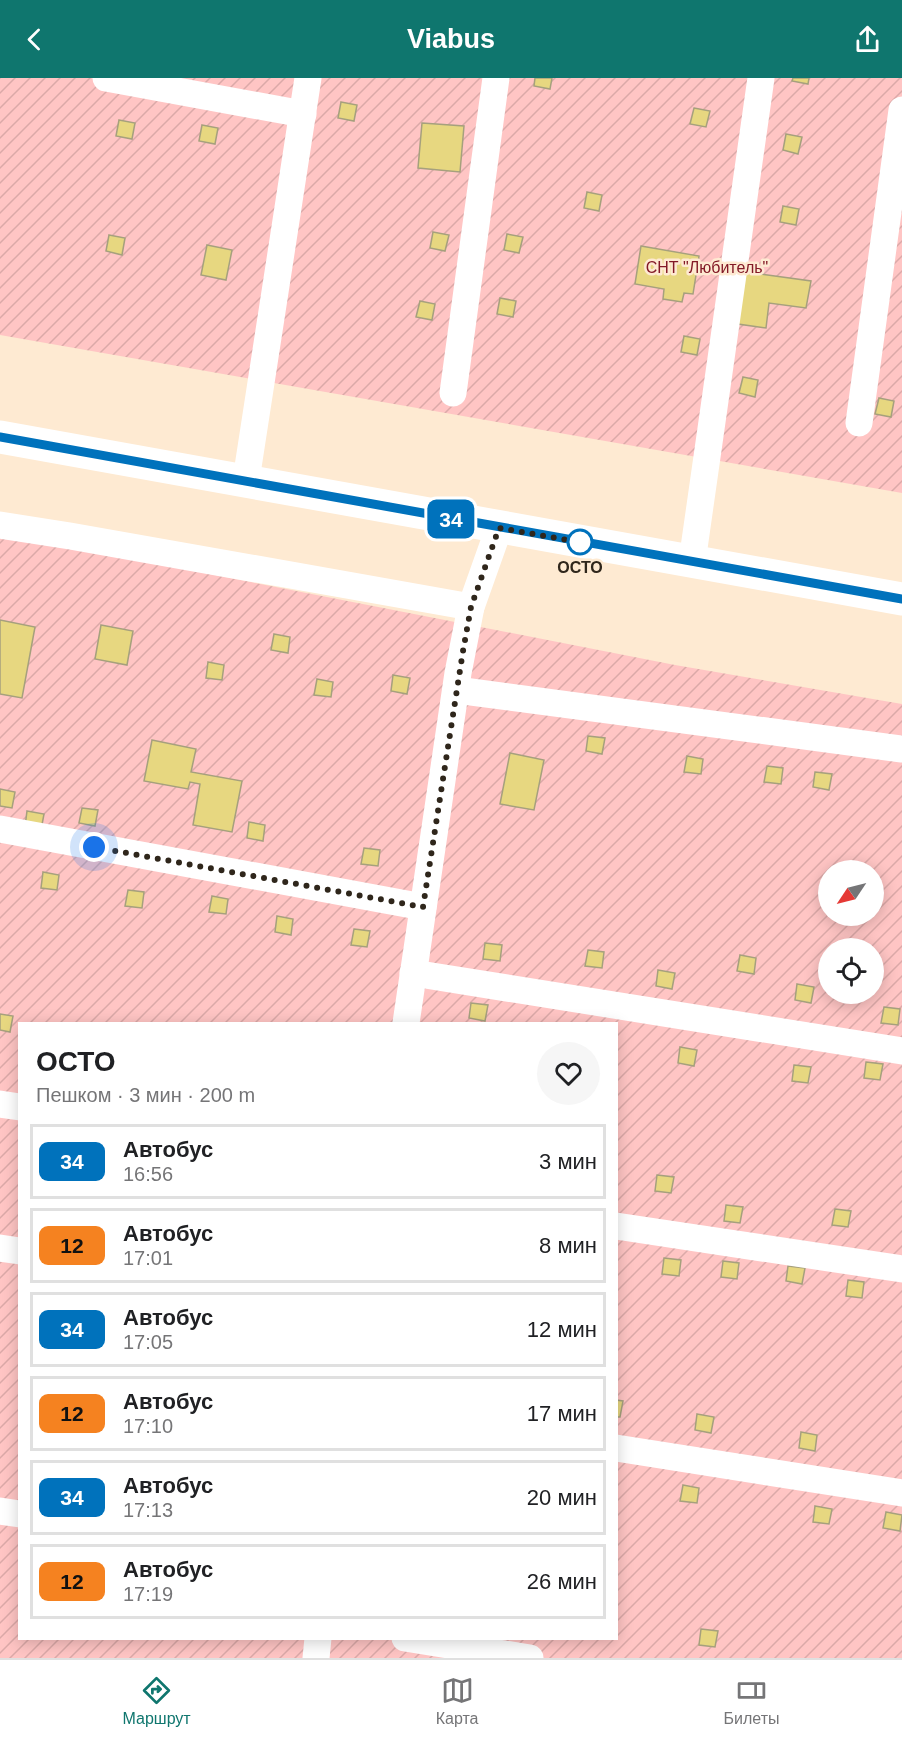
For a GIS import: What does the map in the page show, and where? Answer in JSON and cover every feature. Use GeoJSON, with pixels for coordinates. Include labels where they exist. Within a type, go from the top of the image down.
{"type":"FeatureCollection","features":[{"type":"Feature","properties":{"kind":"main road"},"geometry":{"type":"LineString","coordinates":[[0,437],[902,599]]}},
{"type":"Feature","properties":{"kind":"street"},"geometry":{"type":"LineString","coordinates":[[106,78],[303,114]]}},
{"type":"Feature","properties":{"kind":"street"},"geometry":{"type":"LineString","coordinates":[[246,480],[308,78]]}},
{"type":"Feature","properties":{"kind":"street"},"geometry":{"type":"LineString","coordinates":[[453,393],[496,78]]}},
{"type":"Feature","properties":{"kind":"street"},"geometry":{"type":"LineString","coordinates":[[692,562],[761,78]]}},
{"type":"Feature","properties":{"kind":"street"},"geometry":{"type":"LineString","coordinates":[[859,423],[902,110]]}},
{"type":"Feature","properties":{"kind":"street"},"geometry":{"type":"LineString","coordinates":[[0,525],[471,607]]}},
{"type":"Feature","properties":{"kind":"street"},"geometry":{"type":"LineString","coordinates":[[406,1022],[456,690],[471,607],[499,528]]}},
{"type":"Feature","properties":{"kind":"street"},"geometry":{"type":"LineString","coordinates":[[456,690],[902,749]]}},
{"type":"Feature","properties":{"kind":"street"},"geometry":{"type":"LineString","coordinates":[[0,830],[423,907]]}},
{"type":"Feature","properties":{"kind":"street"},"geometry":{"type":"LineString","coordinates":[[413,973],[902,1052]]}},
{"type":"Feature","properties":{"kind":"street"},"geometry":{"type":"LineString","coordinates":[[0,1104],[18,1107]]}},
{"type":"Feature","properties":{"kind":"street"},"geometry":{"type":"LineString","coordinates":[[618,1226],[902,1269]]}},
{"type":"Feature","properties":{"kind":"street"},"geometry":{"type":"LineString","coordinates":[[0,1248],[18,1251]]}},
{"type":"Feature","properties":{"kind":"street"},"geometry":{"type":"LineString","coordinates":[[618,1448],[902,1493]]}},
{"type":"Feature","properties":{"kind":"street"},"geometry":{"type":"LineString","coordinates":[[0,1511],[18,1514]]}},
{"type":"Feature","properties":{"kind":"street"},"geometry":{"type":"LineString","coordinates":[[316,1658],[318,1640]]}},
{"type":"Feature","properties":{"kind":"street"},"geometry":{"type":"LineString","coordinates":[[418,1640],[531,1658]]}},
{"type":"Feature","properties":{"kind":"green space","name":"СНТ \"Любитель\""},"geometry":{"type":"Polygon","coordinates":[[[0,78],[902,78],[902,493],[0,335],[0,78]]]}},
{"type":"Feature","properties":{"kind":"green space"},"geometry":{"type":"Polygon","coordinates":[[[0,533],[675,665],[902,704],[902,1658],[0,1658],[0,533]]]}},
{"type":"Feature","properties":{"kind":"building"},"geometry":{"type":"Polygon","coordinates":[[[535,78],[552,78],[550,89],[534,86],[535,78]]]}},
{"type":"Feature","properties":{"kind":"building"},"geometry":{"type":"Polygon","coordinates":[[[793,78],[809,78],[808,84],[792,81],[793,78]]]}},
{"type":"Feature","properties":{"kind":"building"},"geometry":{"type":"Polygon","coordinates":[[[341,102],[357,105],[354,121],[338,118],[341,102]]]}},
{"type":"Feature","properties":{"kind":"building"},"geometry":{"type":"Polygon","coordinates":[[[694,108],[710,111],[706,127],[690,124],[694,108]]]}},
{"type":"Feature","properties":{"kind":"building"},"geometry":{"type":"Polygon","coordinates":[[[119,120],[135,123],[132,139],[116,136],[119,120]]]}},
{"type":"Feature","properties":{"kind":"building"},"geometry":{"type":"Polygon","coordinates":[[[422,123],[464,126],[460,172],[418,168],[422,123]]]}},
{"type":"Feature","properties":{"kind":"building"},"geometry":{"type":"Polygon","coordinates":[[[202,125],[218,128],[215,144],[199,141],[202,125]]]}},
{"type":"Feature","properties":{"kind":"building"},"geometry":{"type":"Polygon","coordinates":[[[786,134],[802,137],[798,154],[783,150],[786,134]]]}},
{"type":"Feature","properties":{"kind":"building"},"geometry":{"type":"Polygon","coordinates":[[[587,192],[602,195],[599,211],[584,208],[587,192]]]}},
{"type":"Feature","properties":{"kind":"building"},"geometry":{"type":"Polygon","coordinates":[[[783,206],[799,209],[796,225],[780,222],[783,206]]]}},
{"type":"Feature","properties":{"kind":"building"},"geometry":{"type":"Polygon","coordinates":[[[433,232],[449,235],[445,251],[430,248],[433,232]]]}},
{"type":"Feature","properties":{"kind":"building"},"geometry":{"type":"Polygon","coordinates":[[[507,234],[523,237],[519,253],[504,250],[507,234]]]}},
{"type":"Feature","properties":{"kind":"building"},"geometry":{"type":"Polygon","coordinates":[[[109,235],[125,238],[122,255],[106,251],[109,235]]]}},
{"type":"Feature","properties":{"kind":"building"},"geometry":{"type":"Polygon","coordinates":[[[207,245],[232,250],[226,280],[201,275],[207,245]]]}},
{"type":"Feature","properties":{"kind":"building"},"geometry":{"type":"Polygon","coordinates":[[[641,246],[699,256],[693,294],[684,293],[682,302],[663,299],[664,289],[635,284],[641,246]]]}},
{"type":"Feature","properties":{"kind":"building"},"geometry":{"type":"Polygon","coordinates":[[[745,272],[811,281],[806,308],[769,303],[766,328],[738,324],[745,272]]]}},
{"type":"Feature","properties":{"kind":"building"},"geometry":{"type":"Polygon","coordinates":[[[500,298],[516,301],[513,317],[497,314],[500,298]]]}},
{"type":"Feature","properties":{"kind":"building"},"geometry":{"type":"Polygon","coordinates":[[[420,301],[435,304],[432,320],[416,317],[420,301]]]}},
{"type":"Feature","properties":{"kind":"building"},"geometry":{"type":"Polygon","coordinates":[[[684,336],[700,339],[697,355],[681,352],[684,336]]]}},
{"type":"Feature","properties":{"kind":"building"},"geometry":{"type":"Polygon","coordinates":[[[743,377],[758,380],[755,397],[739,393],[743,377]]]}},
{"type":"Feature","properties":{"kind":"building"},"geometry":{"type":"Polygon","coordinates":[[[879,398],[894,401],[891,417],[875,414],[879,398]]]}},
{"type":"Feature","properties":{"kind":"building"},"geometry":{"type":"Polygon","coordinates":[[[0,620],[35,627],[22,698],[0,694],[0,620]]]}},
{"type":"Feature","properties":{"kind":"building"},"geometry":{"type":"Polygon","coordinates":[[[101,625],[133,631],[127,665],[95,659],[101,625]]]}},
{"type":"Feature","properties":{"kind":"building"},"geometry":{"type":"Polygon","coordinates":[[[274,634],[290,637],[288,653],[271,650],[274,634]]]}},
{"type":"Feature","properties":{"kind":"building"},"geometry":{"type":"Polygon","coordinates":[[[208,662],[224,665],[222,680],[206,678],[208,662]]]}},
{"type":"Feature","properties":{"kind":"building"},"geometry":{"type":"Polygon","coordinates":[[[393,675],[410,678],[407,694],[391,691],[393,675]]]}},
{"type":"Feature","properties":{"kind":"building"},"geometry":{"type":"Polygon","coordinates":[[[317,679],[333,682],[331,697],[314,695],[317,679]]]}},
{"type":"Feature","properties":{"kind":"building"},"geometry":{"type":"Polygon","coordinates":[[[588,736],[605,738],[602,754],[586,751],[588,736]]]}},
{"type":"Feature","properties":{"kind":"building"},"geometry":{"type":"Polygon","coordinates":[[[152,740],[196,749],[191,772],[242,781],[232,832],[193,825],[200,784],[190,782],[188,789],[144,781],[152,740]]]}},
{"type":"Feature","properties":{"kind":"building"},"geometry":{"type":"Polygon","coordinates":[[[510,753],[544,760],[534,810],[500,804],[510,753]]]}},
{"type":"Feature","properties":{"kind":"building"},"geometry":{"type":"Polygon","coordinates":[[[687,756],[703,759],[701,774],[684,772],[687,756]]]}},
{"type":"Feature","properties":{"kind":"building"},"geometry":{"type":"Polygon","coordinates":[[[767,766],[783,768],[781,784],[764,782],[767,766]]]}},
{"type":"Feature","properties":{"kind":"building"},"geometry":{"type":"Polygon","coordinates":[[[815,772],[832,774],[829,790],[813,787],[815,772]]]}},
{"type":"Feature","properties":{"kind":"building"},"geometry":{"type":"Polygon","coordinates":[[[0,789],[15,792],[12,808],[0,806],[0,789]]]}},
{"type":"Feature","properties":{"kind":"building"},"geometry":{"type":"Polygon","coordinates":[[[82,808],[98,810],[95,826],[79,823],[82,808]]]}},
{"type":"Feature","properties":{"kind":"building"},"geometry":{"type":"Polygon","coordinates":[[[27,811],[44,814],[41,830],[25,827],[27,811]]]}},
{"type":"Feature","properties":{"kind":"building"},"geometry":{"type":"Polygon","coordinates":[[[249,822],[265,825],[263,841],[247,838],[249,822]]]}},
{"type":"Feature","properties":{"kind":"building"},"geometry":{"type":"Polygon","coordinates":[[[364,848],[380,850],[378,866],[361,864],[364,848]]]}},
{"type":"Feature","properties":{"kind":"building"},"geometry":{"type":"Polygon","coordinates":[[[43,872],[59,875],[57,890],[41,888],[43,872]]]}},
{"type":"Feature","properties":{"kind":"building"},"geometry":{"type":"Polygon","coordinates":[[[128,890],[144,892],[142,908],[125,906],[128,890]]]}},
{"type":"Feature","properties":{"kind":"building"},"geometry":{"type":"Polygon","coordinates":[[[212,896],[228,899],[226,914],[209,912],[212,896]]]}},
{"type":"Feature","properties":{"kind":"building"},"geometry":{"type":"Polygon","coordinates":[[[277,916],[293,919],[291,935],[275,932],[277,916]]]}},
{"type":"Feature","properties":{"kind":"building"},"geometry":{"type":"Polygon","coordinates":[[[354,929],[370,931],[367,947],[351,945],[354,929]]]}},
{"type":"Feature","properties":{"kind":"building"},"geometry":{"type":"Polygon","coordinates":[[[485,943],[502,945],[500,961],[483,959],[485,943]]]}},
{"type":"Feature","properties":{"kind":"building"},"geometry":{"type":"Polygon","coordinates":[[[588,950],[604,952],[602,968],[585,966],[588,950]]]}},
{"type":"Feature","properties":{"kind":"building"},"geometry":{"type":"Polygon","coordinates":[[[740,955],[756,958],[754,974],[737,971],[740,955]]]}},
{"type":"Feature","properties":{"kind":"building"},"geometry":{"type":"Polygon","coordinates":[[[658,970],[675,973],[672,989],[656,986],[658,970]]]}},
{"type":"Feature","properties":{"kind":"building"},"geometry":{"type":"Polygon","coordinates":[[[797,984],[814,987],[811,1003],[795,1000],[797,984]]]}},
{"type":"Feature","properties":{"kind":"building"},"geometry":{"type":"Polygon","coordinates":[[[471,1003],[488,1005],[485,1021],[469,1018],[471,1003]]]}},
{"type":"Feature","properties":{"kind":"building"},"geometry":{"type":"Polygon","coordinates":[[[884,1007],[900,1009],[898,1025],[881,1023],[884,1007]]]}},
{"type":"Feature","properties":{"kind":"building"},"geometry":{"type":"Polygon","coordinates":[[[0,1014],[13,1016],[10,1032],[0,1030],[0,1014]]]}},
{"type":"Feature","properties":{"kind":"building"},"geometry":{"type":"Polygon","coordinates":[[[680,1047],[697,1050],[694,1066],[678,1063],[680,1047]]]}},
{"type":"Feature","properties":{"kind":"building"},"geometry":{"type":"Polygon","coordinates":[[[866,1062],[883,1064],[880,1080],[864,1078],[866,1062]]]}},
{"type":"Feature","properties":{"kind":"building"},"geometry":{"type":"Polygon","coordinates":[[[794,1065],[811,1067],[808,1083],[792,1081],[794,1065]]]}},
{"type":"Feature","properties":{"kind":"building"},"geometry":{"type":"Polygon","coordinates":[[[657,1175],[674,1177],[671,1193],[655,1191],[657,1175]]]}},
{"type":"Feature","properties":{"kind":"building"},"geometry":{"type":"Polygon","coordinates":[[[726,1205],[743,1207],[740,1223],[724,1221],[726,1205]]]}},
{"type":"Feature","properties":{"kind":"building"},"geometry":{"type":"Polygon","coordinates":[[[835,1209],[851,1211],[848,1227],[832,1225],[835,1209]]]}},
{"type":"Feature","properties":{"kind":"building"},"geometry":{"type":"Polygon","coordinates":[[[664,1258],[681,1260],[679,1276],[662,1274],[664,1258]]]}},
{"type":"Feature","properties":{"kind":"building"},"geometry":{"type":"Polygon","coordinates":[[[723,1261],[739,1263],[737,1279],[721,1277],[723,1261]]]}},
{"type":"Feature","properties":{"kind":"building"},"geometry":{"type":"Polygon","coordinates":[[[788,1266],[805,1268],[802,1284],[786,1281],[788,1266]]]}},
{"type":"Feature","properties":{"kind":"building"},"geometry":{"type":"Polygon","coordinates":[[[848,1280],[864,1282],[862,1298],[846,1296],[848,1280]]]}},
{"type":"Feature","properties":{"kind":"building"},"geometry":{"type":"Polygon","coordinates":[[[618,1400],[623,1401],[620,1417],[618,1417],[618,1400]]]}},
{"type":"Feature","properties":{"kind":"building"},"geometry":{"type":"Polygon","coordinates":[[[697,1414],[714,1417],[711,1433],[695,1430],[697,1414]]]}},
{"type":"Feature","properties":{"kind":"building"},"geometry":{"type":"Polygon","coordinates":[[[801,1432],[817,1435],[815,1451],[799,1448],[801,1432]]]}},
{"type":"Feature","properties":{"kind":"building"},"geometry":{"type":"Polygon","coordinates":[[[683,1485],[699,1488],[697,1503],[680,1501],[683,1485]]]}},
{"type":"Feature","properties":{"kind":"building"},"geometry":{"type":"Polygon","coordinates":[[[815,1506],[832,1509],[829,1524],[813,1522],[815,1506]]]}},
{"type":"Feature","properties":{"kind":"building"},"geometry":{"type":"Polygon","coordinates":[[[886,1512],[902,1515],[900,1531],[883,1528],[886,1512]]]}},
{"type":"Feature","properties":{"kind":"building"},"geometry":{"type":"Polygon","coordinates":[[[701,1629],[718,1631],[715,1647],[699,1645],[701,1629]]]}},
{"type":"Feature","properties":{"kind":"bus line","name":"34"},"geometry":{"type":"LineString","coordinates":[[0,437],[902,599]]}},
{"type":"Feature","properties":{"kind":"place","name":"ОСТО"},"geometry":{"type":"Point","coordinates":[580,542]}},
{"type":"Feature","properties":{"kind":"route"},"geometry":{"type":"LineString","coordinates":[[94,847],[423,907],[458,674],[471,607],[499,528],[585,543],[580,542]]}}]}
